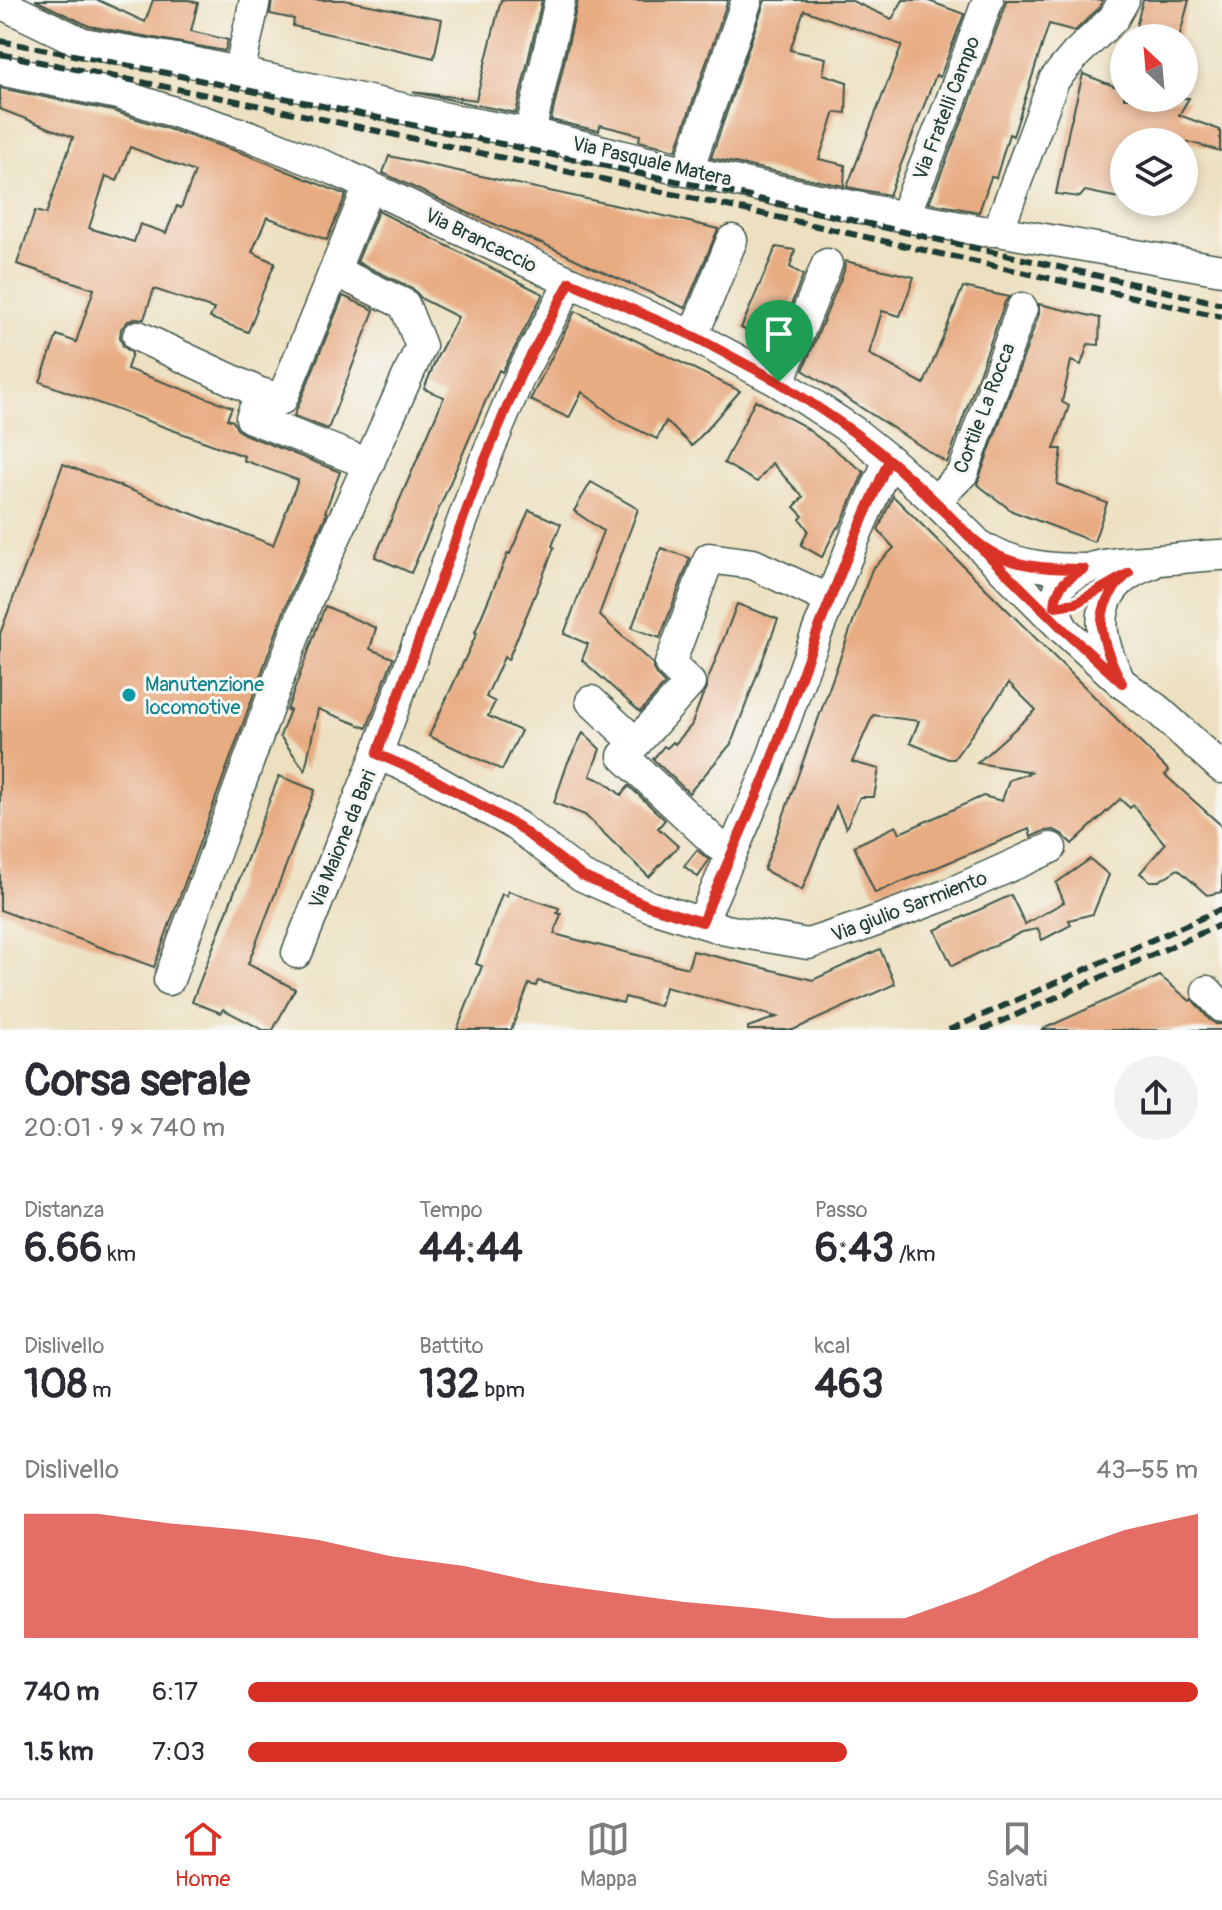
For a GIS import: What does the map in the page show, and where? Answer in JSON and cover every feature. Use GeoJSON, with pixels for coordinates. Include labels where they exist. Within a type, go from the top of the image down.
{"type":"FeatureCollection","features":[{"type":"Feature","properties":{"kind":"street"},"geometry":{"type":"LineString","coordinates":[[239,73],[255,0]]}},
{"type":"Feature","properties":{"kind":"street"},"geometry":{"type":"LineString","coordinates":[[530,133],[560,0]]}},
{"type":"Feature","properties":{"kind":"street"},"geometry":{"type":"LineString","coordinates":[[689,171],[747,0]]}},
{"type":"Feature","properties":{"kind":"street","name":"Via Fratelli Campo"},"geometry":{"type":"LineString","coordinates":[[904,216],[988,0]]}},
{"type":"Feature","properties":{"kind":"street"},"geometry":{"type":"LineString","coordinates":[[998,231],[1054,80],[1113,19],[1124,0]]}},
{"type":"Feature","properties":{"kind":"street","name":"Via Pasquale Matera"},"geometry":{"type":"LineString","coordinates":[[0,3],[83,43],[530,133],[689,171],[904,216],[1222,270]]}},
{"type":"Feature","properties":{"kind":"street","name":"Via Brancaccio"},"geometry":{"type":"LineString","coordinates":[[0,70],[118,94],[165,108],[255,138],[335,170],[570,282],[693,336],[779,382],[853,431],[889,460],[1122,683],[1158,710],[1222,768]]}},
{"type":"Feature","properties":{"kind":"street"},"geometry":{"type":"LineString","coordinates":[[369,186],[335,271],[271,396],[251,418],[369,464]]}},
{"type":"Feature","properties":{"kind":"street"},"geometry":{"type":"LineString","coordinates":[[693,336],[732,240]]}},
{"type":"Feature","properties":{"kind":"street"},"geometry":{"type":"LineString","coordinates":[[779,382],[827,264]]}},
{"type":"Feature","properties":{"kind":"street"},"geometry":{"type":"LineString","coordinates":[[169,980],[307,601],[421,346],[404,304],[335,271]]}},
{"type":"Feature","properties":{"kind":"street","name":"Via Maione da Bari"},"geometry":{"type":"LineString","coordinates":[[297,953],[377,754],[484,462],[520,376],[570,282]]}},
{"type":"Feature","properties":{"kind":"street","name":"Cortile La Rocca"},"geometry":{"type":"LineString","coordinates":[[935,501],[963,473],[1022,308]]}},
{"type":"Feature","properties":{"kind":"street"},"geometry":{"type":"LineString","coordinates":[[138,336],[271,396]]}},
{"type":"Feature","properties":{"kind":"street"},"geometry":{"type":"LineString","coordinates":[[702,922],[766,774],[830,600],[889,460]]}},
{"type":"Feature","properties":{"kind":"street"},"geometry":{"type":"LineString","coordinates":[[974,541],[1010,560],[1045,567],[1084,569],[1137,561],[1222,555]]}},
{"type":"Feature","properties":{"kind":"street"},"geometry":{"type":"LineString","coordinates":[[732,852],[718,845],[623,756],[690,683],[670,664],[709,558],[753,564],[830,600]]}},
{"type":"Feature","properties":{"kind":"street"},"geometry":{"type":"LineString","coordinates":[[1049,610],[1076,603],[1129,573],[1164,560]]}},
{"type":"Feature","properties":{"kind":"street"},"geometry":{"type":"LineString","coordinates":[[1049,610],[1060,587],[1084,569]]}},
{"type":"Feature","properties":{"kind":"street"},"geometry":{"type":"LineString","coordinates":[[1122,683],[1105,648],[1102,621],[1108,597],[1129,573]]}},
{"type":"Feature","properties":{"kind":"street"},"geometry":{"type":"LineString","coordinates":[[591,701],[636,743]]}},
{"type":"Feature","properties":{"kind":"street","name":"Via giulio Sarmiento"},"geometry":{"type":"LineString","coordinates":[[377,754],[430,777],[517,826],[582,876],[649,906],[726,930],[808,944],[946,895],[1051,848]]}},
{"type":"Feature","properties":{"kind":"building"},"geometry":{"type":"Polygon","coordinates":[[[35,0],[98,0],[145,22],[153,0],[189,0],[198,3],[191,31],[228,40],[225,51],[89,26],[35,0]]]}},
{"type":"Feature","properties":{"kind":"building"},"geometry":{"type":"Polygon","coordinates":[[[272,0],[344,0],[442,19],[434,58],[293,26],[294,19],[270,14],[272,0]]]}},
{"type":"Feature","properties":{"kind":"building"},"geometry":{"type":"Polygon","coordinates":[[[501,0],[542,0],[516,113],[413,92],[476,100],[501,0]]]}},
{"type":"Feature","properties":{"kind":"building"},"geometry":{"type":"Polygon","coordinates":[[[578,0],[728,0],[676,150],[639,141],[640,135],[600,125],[599,131],[551,120],[578,0]]]}},
{"type":"Feature","properties":{"kind":"building"},"geometry":{"type":"Polygon","coordinates":[[[765,0],[850,0],[892,19],[903,0],[926,0],[964,14],[940,77],[936,75],[889,195],[847,187],[902,45],[804,10],[790,50],[826,58],[823,74],[847,82],[846,113],[835,112],[819,159],[845,165],[844,186],[711,158],[765,0]]]}},
{"type":"Feature","properties":{"kind":"building"},"geometry":{"type":"Polygon","coordinates":[[[1006,0],[1103,0],[1075,31],[1049,24],[1013,136],[1009,134],[996,178],[991,177],[979,212],[929,203],[966,112],[1006,0]]]}},
{"type":"Feature","properties":{"kind":"building"},"geometry":{"type":"Polygon","coordinates":[[[1143,0],[1189,0],[1183,24],[1137,24],[1143,0]]]}},
{"type":"Feature","properties":{"kind":"building"},"geometry":{"type":"Polygon","coordinates":[[[1083,74],[1110,85],[1110,112],[1181,112],[1179,115],[1220,130],[1220,151],[1198,145],[1198,128],[1110,128],[1110,196],[1085,191],[1080,197],[1056,194],[1083,74]]]}},
{"type":"Feature","properties":{"kind":"building"},"geometry":{"type":"Polygon","coordinates":[[[0,88],[113,111],[245,154],[346,195],[327,240],[267,217],[252,252],[275,263],[248,332],[210,318],[214,309],[154,289],[144,319],[128,321],[121,329],[123,346],[132,353],[127,369],[232,407],[227,419],[233,421],[244,434],[340,472],[327,513],[290,595],[154,967],[0,910],[0,634],[63,464],[273,545],[298,480],[243,460],[244,456],[40,382],[57,335],[76,342],[94,289],[17,264],[35,211],[46,214],[73,137],[0,109],[0,88]],[[130,147],[117,181],[106,176],[89,228],[134,242],[140,224],[166,233],[177,206],[181,208],[195,172],[130,147]]]}},
{"type":"Feature","properties":{"kind":"building"},"geometry":{"type":"Polygon","coordinates":[[[389,156],[718,229],[685,308],[383,173],[389,156]]]}},
{"type":"Feature","properties":{"kind":"building"},"geometry":{"type":"Polygon","coordinates":[[[378,211],[543,294],[502,372],[499,370],[411,573],[375,557],[444,397],[424,389],[458,317],[422,299],[412,288],[357,262],[378,211]]]}},
{"type":"Feature","properties":{"kind":"building"},"geometry":{"type":"Polygon","coordinates":[[[776,247],[795,250],[790,267],[803,275],[775,345],[741,328],[776,247]]]}},
{"type":"Feature","properties":{"kind":"building"},"geometry":{"type":"Polygon","coordinates":[[[845,261],[914,277],[900,316],[882,311],[869,354],[924,384],[963,287],[1009,297],[947,463],[803,370],[844,271],[845,261]]]}},
{"type":"Feature","properties":{"kind":"building"},"geometry":{"type":"Polygon","coordinates":[[[343,296],[374,310],[328,429],[294,416],[343,296]]]}},
{"type":"Feature","properties":{"kind":"building"},"geometry":{"type":"Polygon","coordinates":[[[1039,304],[1100,318],[1099,345],[1088,344],[1081,365],[1071,361],[1062,402],[1069,406],[1054,449],[1062,449],[1057,484],[1107,503],[1094,542],[1012,511],[977,484],[1039,314],[1039,304]]]}},
{"type":"Feature","properties":{"kind":"building"},"geometry":{"type":"Polygon","coordinates":[[[575,311],[740,391],[692,446],[666,421],[657,439],[621,422],[582,392],[569,418],[530,400],[575,311]]]}},
{"type":"Feature","properties":{"kind":"building"},"geometry":{"type":"Polygon","coordinates":[[[755,400],[802,425],[864,472],[822,557],[801,545],[808,530],[800,519],[803,516],[794,507],[803,497],[772,463],[757,482],[724,463],[755,400]]]}},
{"type":"Feature","properties":{"kind":"building"},"geometry":{"type":"Polygon","coordinates":[[[591,482],[638,509],[599,615],[653,664],[657,676],[665,684],[640,712],[582,660],[588,644],[564,634],[603,531],[574,511],[591,482]]]}},
{"type":"Feature","properties":{"kind":"building"},"geometry":{"type":"Polygon","coordinates":[[[893,496],[1169,771],[1165,775],[1222,826],[1222,892],[1207,895],[1178,869],[1159,881],[1150,881],[1140,873],[1165,844],[1133,805],[1130,808],[1120,799],[1072,844],[1054,830],[1031,837],[1029,829],[875,893],[854,846],[896,826],[900,833],[983,796],[1002,801],[1009,780],[1033,772],[977,763],[1036,710],[1009,683],[954,759],[910,743],[919,721],[873,715],[852,762],[879,769],[874,797],[860,797],[846,828],[836,806],[802,890],[764,870],[872,569],[894,548],[878,530],[893,496]]]}},
{"type":"Feature","properties":{"kind":"building"},"geometry":{"type":"Polygon","coordinates":[[[529,510],[561,524],[508,660],[504,657],[486,697],[495,702],[488,716],[521,731],[502,770],[429,736],[529,510]]]}},
{"type":"Feature","properties":{"kind":"building"},"geometry":{"type":"Polygon","coordinates":[[[661,548],[690,558],[660,638],[632,628],[661,548]]]}},
{"type":"Feature","properties":{"kind":"building"},"geometry":{"type":"Polygon","coordinates":[[[737,604],[778,619],[731,744],[689,793],[653,759],[664,746],[667,748],[673,742],[675,744],[691,726],[737,604]]]}},
{"type":"Feature","properties":{"kind":"building"},"geometry":{"type":"Polygon","coordinates":[[[325,606],[376,628],[370,649],[393,658],[367,728],[318,709],[305,770],[280,736],[325,606]]]}},
{"type":"Feature","properties":{"kind":"building"},"geometry":{"type":"Polygon","coordinates":[[[583,733],[600,749],[590,776],[605,782],[621,795],[629,786],[665,820],[658,828],[678,846],[649,877],[585,815],[554,803],[568,762],[583,733]]]}},
{"type":"Feature","properties":{"kind":"building"},"geometry":{"type":"Polygon","coordinates":[[[279,776],[315,790],[248,964],[295,989],[273,1030],[263,1030],[223,1009],[221,1013],[192,1002],[279,776]]]}},
{"type":"Feature","properties":{"kind":"building"},"geometry":{"type":"Polygon","coordinates":[[[697,850],[709,860],[698,877],[684,866],[697,850]]]}},
{"type":"Feature","properties":{"kind":"building"},"geometry":{"type":"Polygon","coordinates":[[[1090,859],[1109,875],[1093,914],[1069,920],[1071,925],[1042,940],[1038,929],[1022,932],[952,966],[935,930],[1011,895],[1025,924],[1064,902],[1056,883],[1090,859]]]}},
{"type":"Feature","properties":{"kind":"building"},"geometry":{"type":"Polygon","coordinates":[[[508,891],[559,908],[557,913],[561,914],[554,934],[688,968],[693,951],[813,980],[880,949],[895,984],[793,1030],[748,1030],[748,1027],[777,1017],[665,987],[660,1006],[625,997],[623,1003],[538,981],[536,986],[529,984],[511,1030],[457,1030],[482,966],[476,964],[502,894],[507,896],[508,891]]]}},
{"type":"Feature","properties":{"kind":"building"},"geometry":{"type":"Polygon","coordinates":[[[1160,976],[1190,1001],[1192,999],[1209,1019],[1222,1024],[1222,1030],[1041,1030],[1160,976]]]}},
{"type":"Feature","properties":{"kind":"railway"},"geometry":{"type":"LineString","coordinates":[[0,41],[152,70],[719,190],[1222,304]]}},
{"type":"Feature","properties":{"kind":"railway"},"geometry":{"type":"LineString","coordinates":[[0,54],[242,102],[714,203],[1222,317]]}},
{"type":"Feature","properties":{"kind":"railway"},"geometry":{"type":"LineString","coordinates":[[949,1030],[1222,909]]}},
{"type":"Feature","properties":{"kind":"railway"},"geometry":{"type":"LineString","coordinates":[[982,1030],[1222,924]]}},
{"type":"Feature","properties":{"kind":"place","name":"Manutenzione locomotive"},"geometry":{"type":"Point","coordinates":[129,695]}},
{"type":"Feature","properties":{"kind":"route"},"geometry":{"type":"LineString","coordinates":[[779,382],[693,336],[570,282],[520,376],[484,462],[377,754],[430,777],[517,826],[582,876],[649,906],[702,922],[766,774],[816,635],[889,460],[1122,683],[1105,648],[1102,621],[1108,597],[1129,573],[1086,599],[1055,606],[1060,587],[1084,569],[1031,565],[988,550],[974,541],[935,501],[889,460],[853,431],[779,382]]}}]}
